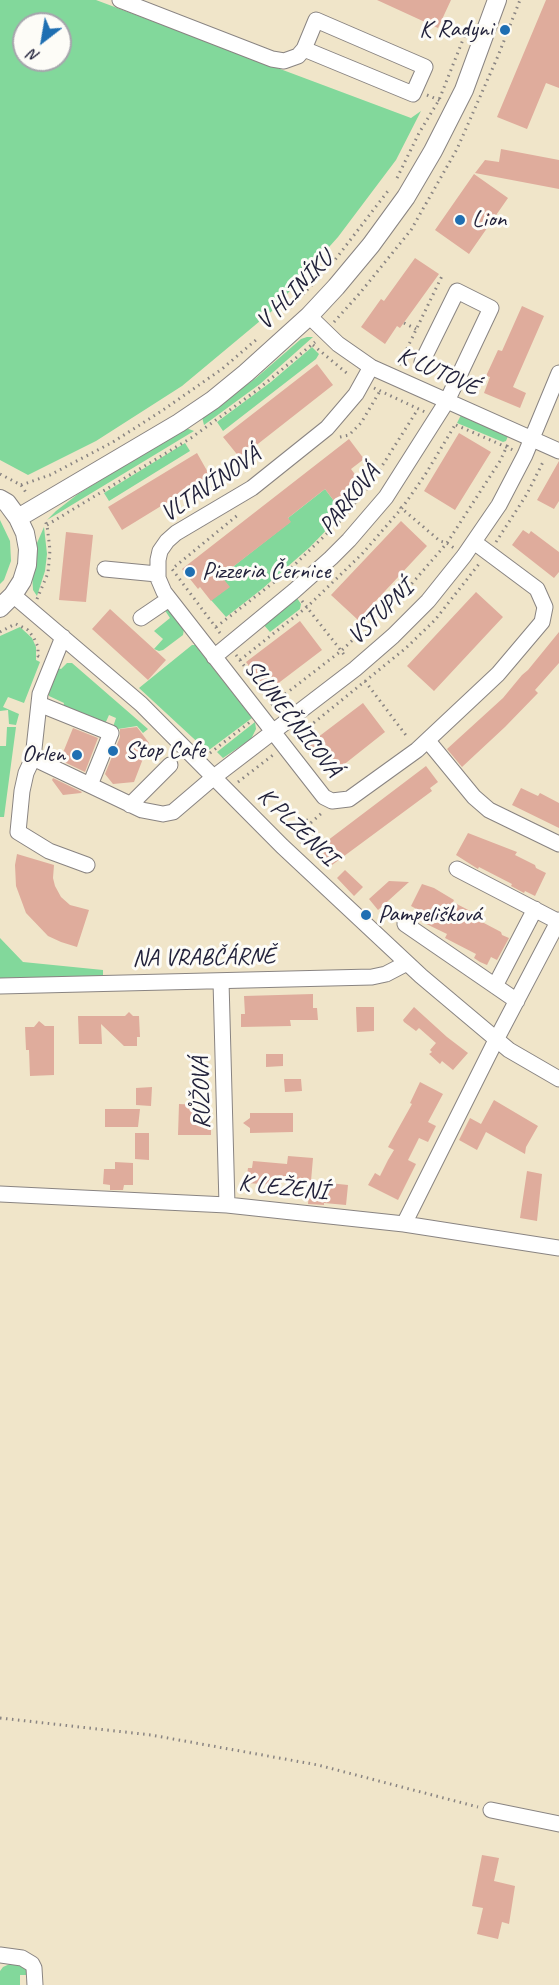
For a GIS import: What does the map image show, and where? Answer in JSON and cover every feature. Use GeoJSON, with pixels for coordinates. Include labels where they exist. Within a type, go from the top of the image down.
{"type":"FeatureCollection","features":[{"type":"Feature","properties":{"kind":"main road","name":"V HLINÍKU"},"geometry":{"type":"LineString","coordinates":[[18,518],[179,423],[213,400],[309,316],[371,245],[406,196],[460,99],[497,0]]}},
{"type":"Feature","properties":{"kind":"main road"},"geometry":{"type":"LineString","coordinates":[[0,499],[18,518],[25,533],[27,557],[22,581],[14,595],[0,608]]}},
{"type":"Feature","properties":{"kind":"street"},"geometry":{"type":"LineString","coordinates":[[120,0],[272,59],[284,61],[298,56],[304,49],[316,20],[425,68],[413,94],[304,49]]}},
{"type":"Feature","properties":{"kind":"street","name":"PARKOVÁ"},"geometry":{"type":"LineString","coordinates":[[214,657],[331,558],[386,497],[447,401],[491,308],[458,291],[422,362]]}},
{"type":"Feature","properties":{"kind":"street","name":"K LUTOVÉ"},"geometry":{"type":"LineString","coordinates":[[309,316],[338,344],[371,367],[559,451]]}},
{"type":"Feature","properties":{"kind":"street","name":"VLTAVÍNOVÁ"},"geometry":{"type":"LineString","coordinates":[[157,574],[160,551],[167,541],[176,533],[252,488],[314,439],[342,412],[356,394],[371,367]]}},
{"type":"Feature","properties":{"kind":"street","name":"VSTUPNÍ"},"geometry":{"type":"LineString","coordinates":[[130,805],[152,813],[174,812],[214,777],[355,669],[428,601],[500,505],[532,439],[559,373]]}},
{"type":"Feature","properties":{"kind":"street","name":"SLUNEČNICOVÁ"},"geometry":{"type":"LineString","coordinates":[[214,657],[317,790],[332,801],[349,799],[428,741],[498,674],[537,629],[544,615],[543,599],[537,589],[474,542]]}},
{"type":"Feature","properties":{"kind":"street"},"geometry":{"type":"LineString","coordinates":[[105,569],[157,574],[164,592],[214,657]]}},
{"type":"Feature","properties":{"kind":"street","name":"K PLZENCI"},"geometry":{"type":"LineString","coordinates":[[14,595],[141,704],[299,862],[407,963],[496,1040],[559,1079]]}},
{"type":"Feature","properties":{"kind":"street"},"geometry":{"type":"LineString","coordinates":[[141,618],[169,598]]}},
{"type":"Feature","properties":{"kind":"street"},"geometry":{"type":"LineString","coordinates":[[63,637],[40,694],[33,758],[26,773],[22,791],[18,832],[49,851],[87,865]]}},
{"type":"Feature","properties":{"kind":"street"},"geometry":{"type":"LineString","coordinates":[[39,704],[111,734],[90,785]]}},
{"type":"Feature","properties":{"kind":"street"},"geometry":{"type":"LineString","coordinates":[[428,741],[474,797],[489,810],[559,844]]}},
{"type":"Feature","properties":{"kind":"street"},"geometry":{"type":"LineString","coordinates":[[33,758],[130,805],[170,765]]}},
{"type":"Feature","properties":{"kind":"street"},"geometry":{"type":"LineString","coordinates":[[404,1224],[496,1040],[559,921],[457,869]]}},
{"type":"Feature","properties":{"kind":"street"},"geometry":{"type":"LineString","coordinates":[[495,987],[535,909]]}},
{"type":"Feature","properties":{"kind":"street"},"geometry":{"type":"LineString","coordinates":[[405,924],[517,1000]]}},
{"type":"Feature","properties":{"kind":"street","name":"NA VRABČÁRNĚ"},"geometry":{"type":"LineString","coordinates":[[0,986],[372,977],[386,974],[407,963]]}},
{"type":"Feature","properties":{"kind":"street","name":"RŮŽOVÁ"},"geometry":{"type":"LineString","coordinates":[[221,981],[226,1205]]}},
{"type":"Feature","properties":{"kind":"street","name":"K LEŽENÍ"},"geometry":{"type":"LineString","coordinates":[[3,1195],[226,1205],[404,1224],[559,1248]]}},
{"type":"Feature","properties":{"kind":"street"},"geometry":{"type":"LineString","coordinates":[[491,1810],[559,1824]]}},
{"type":"Feature","properties":{"kind":"street"},"geometry":{"type":"LineString","coordinates":[[0,1955],[22,1958],[32,1964],[35,1985]]}},
{"type":"Feature","properties":{"kind":"path"},"geometry":{"type":"LineString","coordinates":[[276,322],[331,265],[393,185],[442,93],[468,27]]}},
{"type":"Feature","properties":{"kind":"path"},"geometry":{"type":"LineString","coordinates":[[397,369],[442,276]]}},
{"type":"Feature","properties":{"kind":"path"},"geometry":{"type":"LineString","coordinates":[[21,485],[50,475],[112,442],[222,369],[258,338]]}},
{"type":"Feature","properties":{"kind":"path"},"geometry":{"type":"LineString","coordinates":[[339,437],[349,435],[364,417],[380,391]]}},
{"type":"Feature","properties":{"kind":"path"},"geometry":{"type":"LineString","coordinates":[[200,639],[286,573],[340,521],[370,485],[418,409]]}},
{"type":"Feature","properties":{"kind":"path"},"geometry":{"type":"LineString","coordinates":[[199,762],[341,651],[408,588],[447,543],[500,461],[514,431]]}},
{"type":"Feature","properties":{"kind":"path"},"geometry":{"type":"LineString","coordinates":[[370,485],[440,541],[447,543]]}},
{"type":"Feature","properties":{"kind":"path"},"geometry":{"type":"LineString","coordinates":[[244,510],[172,569],[273,704]]}},
{"type":"Feature","properties":{"kind":"path"},"geometry":{"type":"LineString","coordinates":[[0,632],[15,624],[29,608]]}},
{"type":"Feature","properties":{"kind":"path"},"geometry":{"type":"LineString","coordinates":[[299,862],[305,828],[332,801]]}},
{"type":"Feature","properties":{"kind":"path"},"geometry":{"type":"LineString","coordinates":[[301,820],[305,819],[309,823]]}},
{"type":"Feature","properties":{"kind":"path"},"geometry":{"type":"LineString","coordinates":[[0,1718],[151,1736],[318,1765],[491,1810]]}},
{"type":"Feature","properties":{"kind":"green space"},"geometry":{"type":"Polygon","coordinates":[[[0,0],[96,0],[411,118],[421,111],[396,160],[338,237],[272,311],[182,386],[96,441],[28,475],[0,460],[0,0]]]}},
{"type":"Feature","properties":{"kind":"green space"},"geometry":{"type":"Polygon","coordinates":[[[313,337],[260,384],[204,425],[202,417],[256,378],[301,339],[313,337]]]}},
{"type":"Feature","properties":{"kind":"green space"},"geometry":{"type":"Polygon","coordinates":[[[312,347],[319,354],[316,359],[223,431],[217,422],[271,382],[312,347]]]}},
{"type":"Feature","properties":{"kind":"green space"},"geometry":{"type":"Polygon","coordinates":[[[461,415],[508,436],[506,441],[503,442],[457,423],[461,415]]]}},
{"type":"Feature","properties":{"kind":"green space"},"geometry":{"type":"Polygon","coordinates":[[[186,428],[194,431],[47,520],[78,494],[186,428]]]}},
{"type":"Feature","properties":{"kind":"green space"},"geometry":{"type":"Polygon","coordinates":[[[185,443],[190,451],[109,501],[104,493],[185,443]]]}},
{"type":"Feature","properties":{"kind":"green space"},"geometry":{"type":"Polygon","coordinates":[[[325,489],[343,513],[310,547],[226,617],[211,600],[229,587],[221,576],[290,522],[288,518],[325,489]]]}},
{"type":"Feature","properties":{"kind":"green space"},"geometry":{"type":"Polygon","coordinates":[[[0,520],[10,541],[11,561],[4,580],[0,584],[0,520]]]}},
{"type":"Feature","properties":{"kind":"green space"},"geometry":{"type":"Polygon","coordinates":[[[44,527],[47,554],[45,571],[37,596],[33,590],[32,574],[37,543],[44,527]]]}},
{"type":"Feature","properties":{"kind":"green space"},"geometry":{"type":"Polygon","coordinates":[[[297,598],[301,604],[300,609],[270,632],[263,624],[297,598]]]}},
{"type":"Feature","properties":{"kind":"green space"},"geometry":{"type":"Polygon","coordinates":[[[167,607],[184,629],[183,635],[159,651],[154,649],[163,639],[154,631],[170,618],[164,609],[167,607]]]}},
{"type":"Feature","properties":{"kind":"green space"},"geometry":{"type":"Polygon","coordinates":[[[20,627],[32,638],[36,647],[36,660],[40,662],[24,703],[8,697],[3,707],[19,714],[16,725],[9,724],[8,710],[0,711],[0,636],[20,627]]]}},
{"type":"Feature","properties":{"kind":"green space"},"geometry":{"type":"Polygon","coordinates":[[[192,645],[195,645],[252,718],[209,750],[206,750],[139,688],[192,645]]]}},
{"type":"Feature","properties":{"kind":"green space"},"geometry":{"type":"Polygon","coordinates":[[[67,663],[72,663],[148,729],[143,733],[137,726],[118,729],[113,727],[116,718],[109,715],[105,724],[63,707],[64,703],[49,696],[49,689],[57,668],[61,669],[67,663]]]}},
{"type":"Feature","properties":{"kind":"green space"},"geometry":{"type":"Polygon","coordinates":[[[255,722],[256,729],[251,739],[223,758],[217,752],[255,722]]]}},
{"type":"Feature","properties":{"kind":"green space"},"geometry":{"type":"Polygon","coordinates":[[[7,727],[16,727],[4,817],[0,817],[0,746],[6,746],[7,727]]]}},
{"type":"Feature","properties":{"kind":"green space"},"geometry":{"type":"Polygon","coordinates":[[[0,938],[23,962],[103,970],[103,976],[0,978],[0,938]]]}},
{"type":"Feature","properties":{"kind":"green space"},"geometry":{"type":"Polygon","coordinates":[[[12,1963],[25,1967],[30,1975],[20,1975],[20,1985],[0,1985],[0,1971],[12,1963]]]}},
{"type":"Feature","properties":{"kind":"building"},"geometry":{"type":"Polygon","coordinates":[[[377,0],[451,0],[438,28],[377,0]]]}},
{"type":"Feature","properties":{"kind":"building"},"geometry":{"type":"Polygon","coordinates":[[[546,0],[559,0],[559,88],[546,83],[527,129],[497,117],[546,0]]]}},
{"type":"Feature","properties":{"kind":"building"},"geometry":{"type":"Polygon","coordinates":[[[501,149],[559,160],[559,189],[475,173],[485,160],[499,162],[501,149]]]}},
{"type":"Feature","properties":{"kind":"building"},"geometry":{"type":"Polygon","coordinates":[[[474,174],[508,198],[469,254],[435,230],[474,174]]]}},
{"type":"Feature","properties":{"kind":"building"},"geometry":{"type":"Polygon","coordinates":[[[415,258],[439,274],[400,328],[397,326],[385,344],[361,327],[381,299],[384,301],[415,258]]]}},
{"type":"Feature","properties":{"kind":"building"},"geometry":{"type":"Polygon","coordinates":[[[522,306],[544,316],[513,387],[526,393],[520,408],[484,393],[490,377],[486,376],[498,350],[502,351],[522,306]]]}},
{"type":"Feature","properties":{"kind":"building"},"geometry":{"type":"Polygon","coordinates":[[[317,364],[333,385],[240,458],[223,437],[317,364]]]}},
{"type":"Feature","properties":{"kind":"building"},"geometry":{"type":"Polygon","coordinates":[[[459,433],[491,452],[455,510],[424,491],[459,433]]]}},
{"type":"Feature","properties":{"kind":"building"},"geometry":{"type":"Polygon","coordinates":[[[349,439],[364,459],[351,469],[360,481],[334,501],[325,489],[288,518],[291,522],[221,576],[230,587],[211,601],[200,587],[198,589],[182,569],[349,439]]]}},
{"type":"Feature","properties":{"kind":"building"},"geometry":{"type":"Polygon","coordinates":[[[197,453],[210,476],[122,530],[108,507],[197,453]]]}},
{"type":"Feature","properties":{"kind":"building"},"geometry":{"type":"Polygon","coordinates":[[[559,461],[559,501],[554,509],[537,500],[559,461]]]}},
{"type":"Feature","properties":{"kind":"building"},"geometry":{"type":"Polygon","coordinates":[[[401,521],[427,546],[358,620],[331,595],[401,521]]]}},
{"type":"Feature","properties":{"kind":"building"},"geometry":{"type":"Polygon","coordinates":[[[523,530],[529,534],[531,531],[559,552],[559,572],[554,578],[512,545],[523,530]]]}},
{"type":"Feature","properties":{"kind":"building"},"geometry":{"type":"Polygon","coordinates":[[[66,532],[93,535],[86,602],[59,600],[66,532]]]}},
{"type":"Feature","properties":{"kind":"building"},"geometry":{"type":"Polygon","coordinates":[[[476,592],[503,617],[434,691],[407,666],[476,592]]]}},
{"type":"Feature","properties":{"kind":"building"},"geometry":{"type":"Polygon","coordinates":[[[110,609],[166,660],[148,680],[92,629],[110,609]]]}},
{"type":"Feature","properties":{"kind":"building"},"geometry":{"type":"Polygon","coordinates":[[[300,621],[322,650],[268,691],[246,662],[300,621]]]}},
{"type":"Feature","properties":{"kind":"building"},"geometry":{"type":"Polygon","coordinates":[[[559,632],[559,663],[535,690],[538,693],[462,767],[447,749],[503,698],[559,632]]]}},
{"type":"Feature","properties":{"kind":"building"},"geometry":{"type":"Polygon","coordinates":[[[363,703],[385,732],[332,774],[309,744],[363,703]]]}},
{"type":"Feature","properties":{"kind":"building"},"geometry":{"type":"Polygon","coordinates":[[[137,727],[149,743],[134,782],[113,784],[105,774],[120,737],[120,729],[137,727]]]}},
{"type":"Feature","properties":{"kind":"building"},"geometry":{"type":"Polygon","coordinates":[[[73,728],[98,738],[85,772],[60,760],[73,728]]]}},
{"type":"Feature","properties":{"kind":"building"},"geometry":{"type":"Polygon","coordinates":[[[426,766],[438,782],[430,788],[432,791],[332,865],[319,847],[426,766]]]}},
{"type":"Feature","properties":{"kind":"building"},"geometry":{"type":"Polygon","coordinates":[[[53,778],[82,792],[63,795],[52,780],[53,778]]]}},
{"type":"Feature","properties":{"kind":"building"},"geometry":{"type":"Polygon","coordinates":[[[521,788],[538,796],[540,793],[559,803],[559,828],[512,805],[521,788]]]}},
{"type":"Feature","properties":{"kind":"building"},"geometry":{"type":"Polygon","coordinates":[[[468,833],[517,852],[515,855],[546,873],[535,896],[525,891],[524,893],[511,886],[512,884],[479,867],[478,869],[456,855],[468,833]]]}},
{"type":"Feature","properties":{"kind":"building"},"geometry":{"type":"Polygon","coordinates":[[[17,854],[54,865],[53,878],[61,897],[70,905],[89,910],[77,947],[48,936],[26,913],[16,886],[17,854]]]}},
{"type":"Feature","properties":{"kind":"building"},"geometry":{"type":"Polygon","coordinates":[[[345,870],[363,887],[354,896],[337,878],[345,870]]]}},
{"type":"Feature","properties":{"kind":"building"},"geometry":{"type":"Polygon","coordinates":[[[389,881],[409,882],[378,910],[369,899],[389,881]]]}},
{"type":"Feature","properties":{"kind":"building"},"geometry":{"type":"Polygon","coordinates":[[[422,884],[454,900],[453,902],[472,912],[473,915],[483,920],[482,922],[509,938],[497,960],[491,957],[487,965],[480,962],[474,958],[476,954],[445,938],[447,934],[416,919],[420,911],[411,906],[422,884]]]}},
{"type":"Feature","properties":{"kind":"building"},"geometry":{"type":"Polygon","coordinates":[[[313,994],[313,1008],[317,1008],[318,1020],[290,1020],[291,1026],[241,1027],[241,1014],[245,1014],[244,996],[313,994]]]}},
{"type":"Feature","properties":{"kind":"building"},"geometry":{"type":"Polygon","coordinates":[[[356,1007],[374,1007],[374,1031],[357,1032],[356,1007]]]}},
{"type":"Feature","properties":{"kind":"building"},"geometry":{"type":"Polygon","coordinates":[[[414,1007],[468,1053],[453,1070],[442,1061],[440,1064],[429,1054],[436,1043],[419,1028],[416,1031],[404,1022],[403,1020],[414,1007]]]}},
{"type":"Feature","properties":{"kind":"building"},"geometry":{"type":"Polygon","coordinates":[[[129,1012],[133,1016],[139,1016],[140,1037],[137,1037],[137,1046],[124,1046],[101,1024],[102,1044],[79,1044],[78,1016],[125,1016],[129,1012]]]}},
{"type":"Feature","properties":{"kind":"building"},"geometry":{"type":"Polygon","coordinates":[[[39,1021],[45,1026],[54,1026],[54,1075],[30,1076],[25,1027],[34,1027],[39,1021]]]}},
{"type":"Feature","properties":{"kind":"building"},"geometry":{"type":"Polygon","coordinates":[[[266,1054],[283,1054],[283,1066],[266,1067],[266,1054]]]}},
{"type":"Feature","properties":{"kind":"building"},"geometry":{"type":"Polygon","coordinates":[[[284,1079],[301,1079],[302,1091],[285,1092],[284,1079]]]}},
{"type":"Feature","properties":{"kind":"building"},"geometry":{"type":"Polygon","coordinates":[[[420,1082],[443,1094],[428,1122],[436,1126],[428,1142],[419,1138],[408,1160],[416,1164],[398,1200],[368,1185],[375,1173],[380,1176],[394,1150],[388,1147],[412,1104],[410,1103],[420,1082]]]}},
{"type":"Feature","properties":{"kind":"building"},"geometry":{"type":"Polygon","coordinates":[[[152,1087],[151,1106],[136,1105],[136,1088],[152,1087]]]}},
{"type":"Feature","properties":{"kind":"building"},"geometry":{"type":"Polygon","coordinates":[[[494,1100],[538,1126],[526,1147],[525,1154],[486,1132],[477,1150],[459,1140],[470,1118],[481,1124],[494,1100]]]}},
{"type":"Feature","properties":{"kind":"building"},"geometry":{"type":"Polygon","coordinates":[[[179,1104],[198,1105],[198,1122],[211,1122],[211,1135],[178,1135],[179,1104]]]}},
{"type":"Feature","properties":{"kind":"building"},"geometry":{"type":"Polygon","coordinates":[[[105,1109],[140,1109],[138,1127],[105,1127],[105,1109]]]}},
{"type":"Feature","properties":{"kind":"building"},"geometry":{"type":"Polygon","coordinates":[[[250,1113],[293,1113],[293,1132],[250,1133],[250,1128],[243,1123],[250,1118],[250,1113]]]}},
{"type":"Feature","properties":{"kind":"building"},"geometry":{"type":"Polygon","coordinates":[[[135,1133],[149,1133],[149,1160],[135,1159],[135,1133]]]}},
{"type":"Feature","properties":{"kind":"building"},"geometry":{"type":"Polygon","coordinates":[[[288,1156],[313,1158],[311,1181],[277,1178],[277,1185],[246,1183],[248,1168],[252,1168],[253,1161],[287,1164],[288,1156]]]}},
{"type":"Feature","properties":{"kind":"building"},"geometry":{"type":"Polygon","coordinates":[[[115,1162],[133,1163],[133,1185],[124,1185],[123,1190],[110,1190],[110,1185],[103,1184],[104,1169],[115,1169],[115,1162]]]}},
{"type":"Feature","properties":{"kind":"building"},"geometry":{"type":"Polygon","coordinates":[[[527,1171],[542,1174],[537,1221],[520,1218],[527,1171]]]}},
{"type":"Feature","properties":{"kind":"building"},"geometry":{"type":"Polygon","coordinates":[[[310,1181],[348,1185],[346,1205],[308,1204],[310,1181]]]}},
{"type":"Feature","properties":{"kind":"building"},"geometry":{"type":"Polygon","coordinates":[[[482,1855],[499,1858],[494,1881],[515,1886],[509,1924],[502,1922],[498,1939],[477,1934],[483,1908],[472,1906],[482,1855]]]}},
{"type":"Feature","properties":{"kind":"place","name":"K Radyni"},"geometry":{"type":"Point","coordinates":[505,30]}},
{"type":"Feature","properties":{"kind":"place","name":"Lion"},"geometry":{"type":"Point","coordinates":[460,220]}},
{"type":"Feature","properties":{"kind":"place","name":"Pizzeria Černice"},"geometry":{"type":"Point","coordinates":[190,572]}},
{"type":"Feature","properties":{"kind":"place","name":"Stop Cafe"},"geometry":{"type":"Point","coordinates":[113,751]}},
{"type":"Feature","properties":{"kind":"place","name":"Orlen"},"geometry":{"type":"Point","coordinates":[77,755]}},
{"type":"Feature","properties":{"kind":"place","name":"Pampelišková"},"geometry":{"type":"Point","coordinates":[366,915]}}]}
